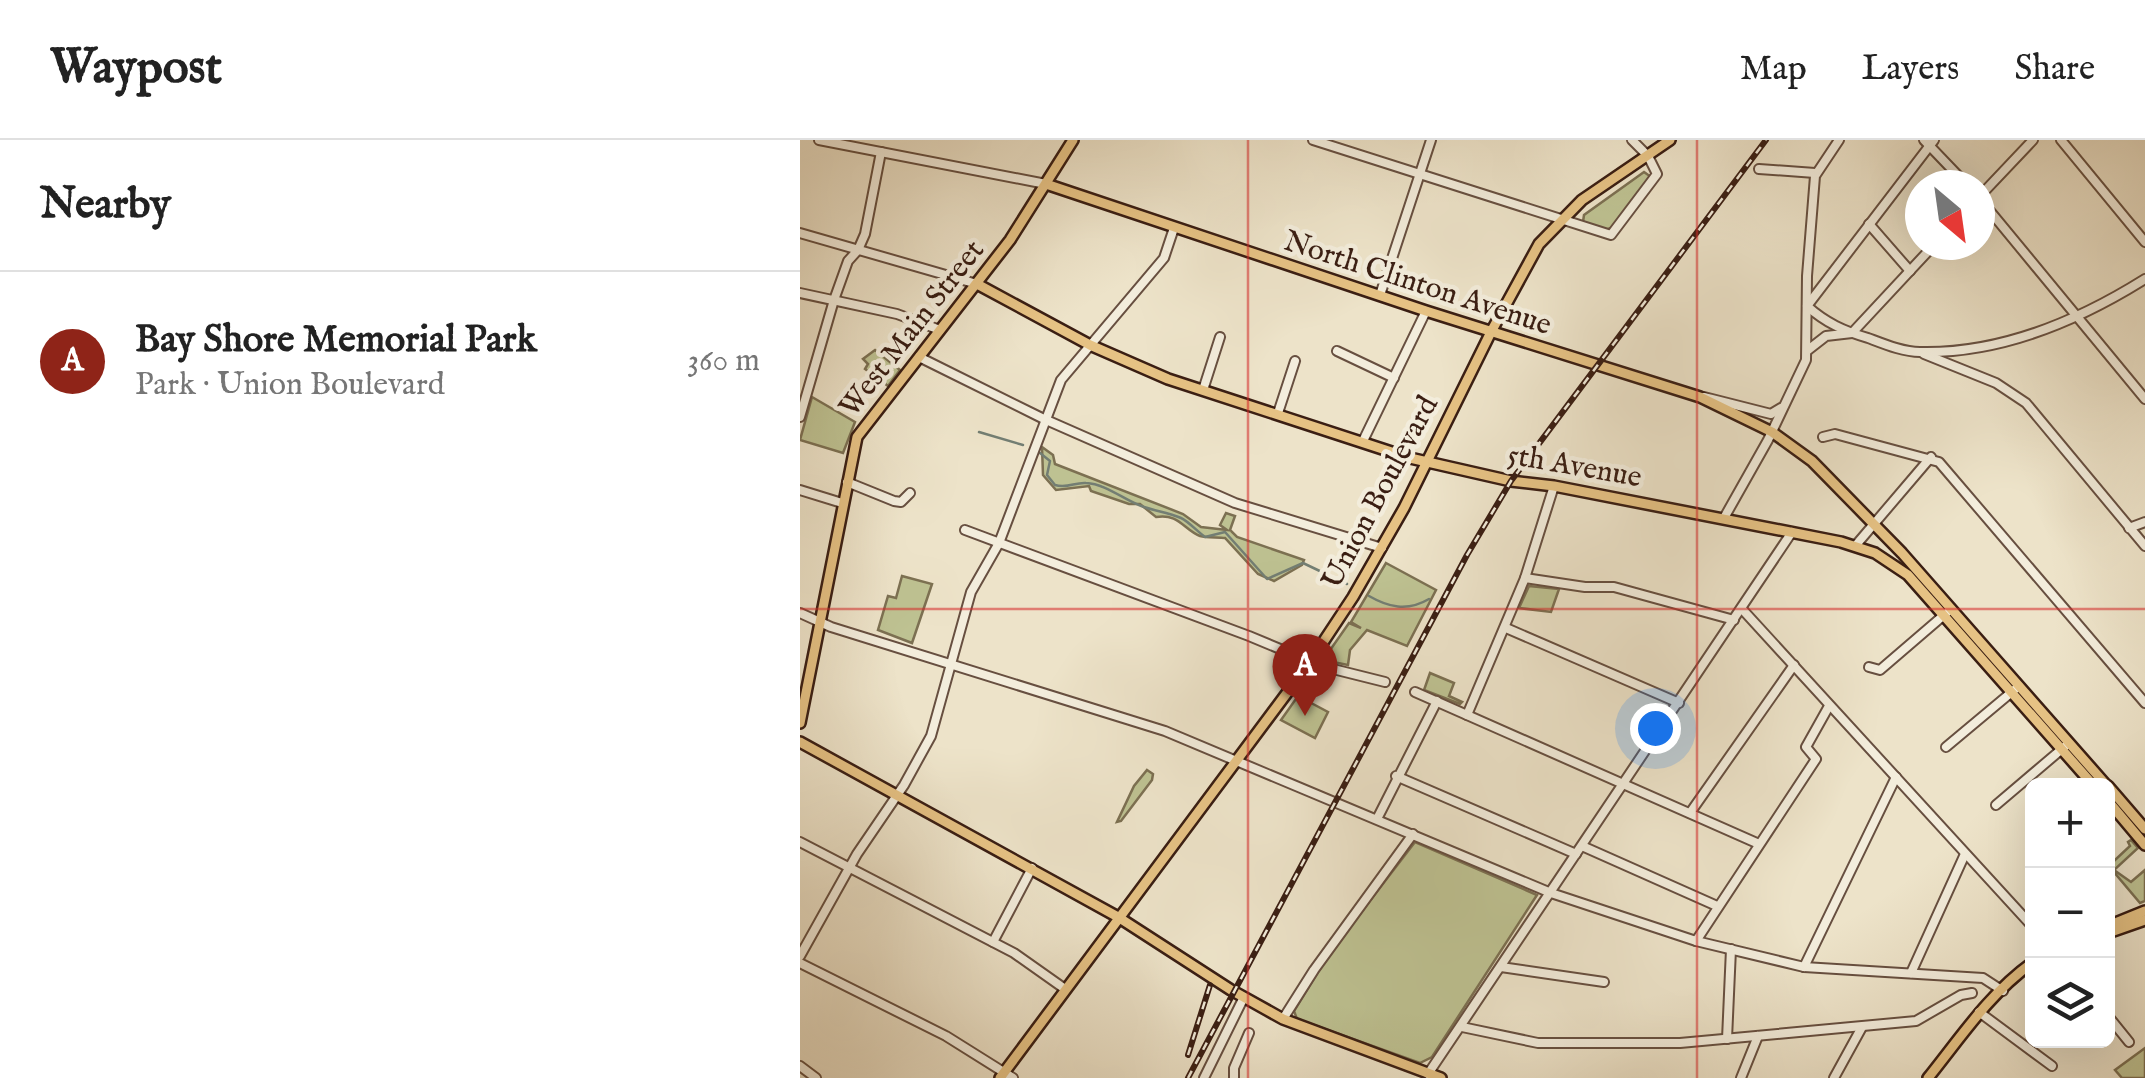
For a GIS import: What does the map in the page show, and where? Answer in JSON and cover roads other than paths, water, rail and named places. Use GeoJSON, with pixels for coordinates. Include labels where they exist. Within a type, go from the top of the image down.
{"type":"FeatureCollection","features":[{"type":"Feature","properties":{"kind":"main road","name":"West Main Street"},"geometry":{"type":"LineString","coordinates":[[800,723],[846,481],[858,437],[1010,240],[1073,140]]}},
{"type":"Feature","properties":{"kind":"main road","name":"Union Boulevard"},"geometry":{"type":"LineString","coordinates":[[1005,1076],[1118,917],[1310,662],[1382,548],[1539,244],[1582,200],[1670,140]]}},
{"type":"Feature","properties":{"kind":"main road","name":"North Clinton Avenue"},"geometry":{"type":"LineString","coordinates":[[1046,184],[1426,311],[1701,397],[1772,432]]}},
{"type":"Feature","properties":{"kind":"main road","name":"5th Avenue"},"geometry":{"type":"LineString","coordinates":[[976,284],[1147,372],[1427,462],[1510,481],[1724,518],[1856,545],[1875,553],[1908,575],[1947,612],[2099,778]]}},
{"type":"Feature","properties":{"kind":"main road","name":"5th Avenue"},"geometry":{"type":"LineString","coordinates":[[1772,432],[1812,460],[1923,578],[1947,612]]}},
{"type":"Feature","properties":{"kind":"main road"},"geometry":{"type":"LineString","coordinates":[[800,742],[1118,917],[1283,1019],[1441,1078]]}},
{"type":"Feature","properties":{"kind":"main road","name":"5th Avenue"},"geometry":{"type":"LineString","coordinates":[[2066,746],[2088,778]]}},
{"type":"Feature","properties":{"kind":"main road","name":"5th Avenue"},"geometry":{"type":"LineString","coordinates":[[2115,795],[2145,829]]}},
{"type":"Feature","properties":{"kind":"main road"},"geometry":{"type":"LineString","coordinates":[[2115,809],[2145,845]]}},
{"type":"Feature","properties":{"kind":"main road"},"geometry":{"type":"LineString","coordinates":[[2115,926],[2145,910]]}},
{"type":"Feature","properties":{"kind":"main road"},"geometry":{"type":"LineString","coordinates":[[2115,928],[2145,920]]}},
{"type":"Feature","properties":{"kind":"main road"},"geometry":{"type":"LineString","coordinates":[[1936,1075],[1981,1013],[2025,972]]}},
{"type":"Feature","properties":{"kind":"street"},"geometry":{"type":"LineString","coordinates":[[819,140],[1046,184]]}},
{"type":"Feature","properties":{"kind":"street"},"geometry":{"type":"LineString","coordinates":[[1313,140],[1611,236],[1656,179],[1648,156],[1632,140]]}},
{"type":"Feature","properties":{"kind":"street"},"geometry":{"type":"LineString","coordinates":[[1380,296],[1432,140]]}},
{"type":"Feature","properties":{"kind":"street"},"geometry":{"type":"LineString","coordinates":[[1724,518],[1772,432],[1808,350],[1816,173],[1838,140]]}},
{"type":"Feature","properties":{"kind":"street"},"geometry":{"type":"LineString","coordinates":[[1995,182],[2034,140]]}},
{"type":"Feature","properties":{"kind":"street"},"geometry":{"type":"LineString","coordinates":[[2061,140],[2145,242]]}},
{"type":"Feature","properties":{"kind":"street"},"geometry":{"type":"LineString","coordinates":[[1807,306],[1929,142],[1954,170]]}},
{"type":"Feature","properties":{"kind":"street"},"geometry":{"type":"LineString","coordinates":[[800,417],[834,300],[848,261],[865,234],[881,152]]}},
{"type":"Feature","properties":{"kind":"street"},"geometry":{"type":"LineString","coordinates":[[1759,168],[1816,173]]}},
{"type":"Feature","properties":{"kind":"street"},"geometry":{"type":"LineString","coordinates":[[1995,216],[2145,400]]}},
{"type":"Feature","properties":{"kind":"street"},"geometry":{"type":"LineString","coordinates":[[1869,224],[1910,270]]}},
{"type":"Feature","properties":{"kind":"street"},"geometry":{"type":"LineString","coordinates":[[1005,1076],[946,1036],[800,960],[849,868],[930,736],[971,592],[999,543],[1061,380],[1164,258],[1174,228]]}},
{"type":"Feature","properties":{"kind":"street"},"geometry":{"type":"LineString","coordinates":[[800,233],[967,278],[976,284]]}},
{"type":"Feature","properties":{"kind":"street"},"geometry":{"type":"LineString","coordinates":[[1808,350],[1826,336],[1852,333],[1920,260]]}},
{"type":"Feature","properties":{"kind":"street"},"geometry":{"type":"LineString","coordinates":[[1920,352],[1970,348],[2030,336],[2078,318],[2145,279]]}},
{"type":"Feature","properties":{"kind":"street"},"geometry":{"type":"LineString","coordinates":[[800,293],[897,314],[940,330]]}},
{"type":"Feature","properties":{"kind":"street"},"geometry":{"type":"LineString","coordinates":[[1807,306],[1832,325],[1968,370],[2026,403],[2145,546]]}},
{"type":"Feature","properties":{"kind":"street"},"geometry":{"type":"LineString","coordinates":[[1363,442],[1426,311]]}},
{"type":"Feature","properties":{"kind":"street"},"geometry":{"type":"LineString","coordinates":[[1202,390],[1220,337]]}},
{"type":"Feature","properties":{"kind":"street"},"geometry":{"type":"LineString","coordinates":[[1968,370],[1970,348]]}},
{"type":"Feature","properties":{"kind":"street"},"geometry":{"type":"LineString","coordinates":[[1337,351],[1394,378]]}},
{"type":"Feature","properties":{"kind":"street"},"geometry":{"type":"LineString","coordinates":[[919,357],[1044,419],[1235,503],[1382,548]]}},
{"type":"Feature","properties":{"kind":"street"},"geometry":{"type":"LineString","coordinates":[[1278,414],[1295,361]]}},
{"type":"Feature","properties":{"kind":"street"},"geometry":{"type":"LineString","coordinates":[[1701,397],[1771,414],[1784,406]]}},
{"type":"Feature","properties":{"kind":"street"},"geometry":{"type":"LineString","coordinates":[[1823,437],[1836,434],[1940,462],[2145,702]]}},
{"type":"Feature","properties":{"kind":"street"},"geometry":{"type":"LineString","coordinates":[[1856,545],[1931,458]]}},
{"type":"Feature","properties":{"kind":"street"},"geometry":{"type":"LineString","coordinates":[[846,481],[894,501],[900,502],[910,493]]}},
{"type":"Feature","properties":{"kind":"street"},"geometry":{"type":"LineString","coordinates":[[1467,714],[1506,628],[1554,486]]}},
{"type":"Feature","properties":{"kind":"street"},"geometry":{"type":"LineString","coordinates":[[800,490],[842,502]]}},
{"type":"Feature","properties":{"kind":"street"},"geometry":{"type":"LineString","coordinates":[[2129,528],[2145,522]]}},
{"type":"Feature","properties":{"kind":"street"},"geometry":{"type":"LineString","coordinates":[[965,530],[1310,662],[1385,682]]}},
{"type":"Feature","properties":{"kind":"street"},"geometry":{"type":"LineString","coordinates":[[1428,1074],[1792,532]]}},
{"type":"Feature","properties":{"kind":"street"},"geometry":{"type":"LineString","coordinates":[[1525,578],[1614,588],[1734,620]]}},
{"type":"Feature","properties":{"kind":"street"},"geometry":{"type":"LineString","coordinates":[[1742,608],[2025,918]]}},
{"type":"Feature","properties":{"kind":"street"},"geometry":{"type":"LineString","coordinates":[[1869,667],[1880,670],[1947,612]]}},
{"type":"Feature","properties":{"kind":"street"},"geometry":{"type":"LineString","coordinates":[[800,613],[1165,731],[1551,893],[1696,942],[1804,966],[1983,978],[2002,990]]}},
{"type":"Feature","properties":{"kind":"street"},"geometry":{"type":"LineString","coordinates":[[1506,628],[1680,703]]}},
{"type":"Feature","properties":{"kind":"street"},"geometry":{"type":"LineString","coordinates":[[1690,813],[1794,665]]}},
{"type":"Feature","properties":{"kind":"street"},"geometry":{"type":"LineString","coordinates":[[1946,748],[2016,689]]}},
{"type":"Feature","properties":{"kind":"street"},"geometry":{"type":"LineString","coordinates":[[1416,692],[1759,844]]}},
{"type":"Feature","properties":{"kind":"street"},"geometry":{"type":"LineString","coordinates":[[1377,819],[1437,701]]}},
{"type":"Feature","properties":{"kind":"street"},"geometry":{"type":"LineString","coordinates":[[1696,942],[1816,758],[1806,747],[1830,706]]}},
{"type":"Feature","properties":{"kind":"street"},"geometry":{"type":"LineString","coordinates":[[1996,806],[2066,746]]}},
{"type":"Feature","properties":{"kind":"street"},"geometry":{"type":"LineString","coordinates":[[1396,776],[1717,906]]}},
{"type":"Feature","properties":{"kind":"street"},"geometry":{"type":"LineString","coordinates":[[1804,966],[1896,778]]}},
{"type":"Feature","properties":{"kind":"street"},"geometry":{"type":"LineString","coordinates":[[1283,1019],[1413,834]]}},
{"type":"Feature","properties":{"kind":"street"},"geometry":{"type":"LineString","coordinates":[[800,842],[993,942],[1065,989]]}},
{"type":"Feature","properties":{"kind":"street"},"geometry":{"type":"LineString","coordinates":[[1911,972],[1965,854]]}},
{"type":"Feature","properties":{"kind":"street"},"geometry":{"type":"LineString","coordinates":[[993,942],[1032,868]]}},
{"type":"Feature","properties":{"kind":"street"},"geometry":{"type":"LineString","coordinates":[[1728,1039],[1730,949]]}},
{"type":"Feature","properties":{"kind":"street"},"geometry":{"type":"LineString","coordinates":[[1501,967],[1604,982]]}},
{"type":"Feature","properties":{"kind":"street"},"geometry":{"type":"LineString","coordinates":[[1462,1028],[1538,1043],[1680,1044],[1916,1020],[1961,995],[1972,994]]}},
{"type":"Feature","properties":{"kind":"street"},"geometry":{"type":"LineString","coordinates":[[1204,1078],[1244,997]]}},
{"type":"Feature","properties":{"kind":"street"},"geometry":{"type":"LineString","coordinates":[[1981,1013],[2052,1066]]}},
{"type":"Feature","properties":{"kind":"street"},"geometry":{"type":"LineString","coordinates":[[2115,1025],[2129,1042]]}},
{"type":"Feature","properties":{"kind":"street"},"geometry":{"type":"LineString","coordinates":[[1834,1078],[1862,1026]]}},
{"type":"Feature","properties":{"kind":"street"},"geometry":{"type":"LineString","coordinates":[[1234,1078],[1248,1033]]}},
{"type":"Feature","properties":{"kind":"street"},"geometry":{"type":"LineString","coordinates":[[1741,1078],[1758,1036]]}},
{"type":"Feature","properties":{"kind":"street"},"geometry":{"type":"LineString","coordinates":[[800,1066],[816,1078]]}},
{"type":"Feature","properties":{"kind":"waterway"},"geometry":{"type":"LineString","coordinates":[[979,432],[1023,445]]}},
{"type":"Feature","properties":{"kind":"waterway"},"geometry":{"type":"LineString","coordinates":[[1040,453],[1050,461],[1047,475],[1055,485],[1094,484],[1181,518],[1205,537],[1225,532],[1267,579],[1303,563],[1347,584]]}},
{"type":"Feature","properties":{"kind":"waterway"},"geometry":{"type":"LineString","coordinates":[[1369,596],[1398,607],[1429,599]]}},
{"type":"Feature","properties":{"kind":"railway"},"geometry":{"type":"LineString","coordinates":[[1188,1078],[1467,555],[1511,481],[1766,140]]}},
{"type":"Feature","properties":{"kind":"railway"},"geometry":{"type":"LineString","coordinates":[[1188,1055],[1210,985]]}},
{"type":"Feature","properties":{"kind":"place","name":"Bay Shore Memorial Park"},"geometry":{"type":"Point","coordinates":[1305,716]}}]}
